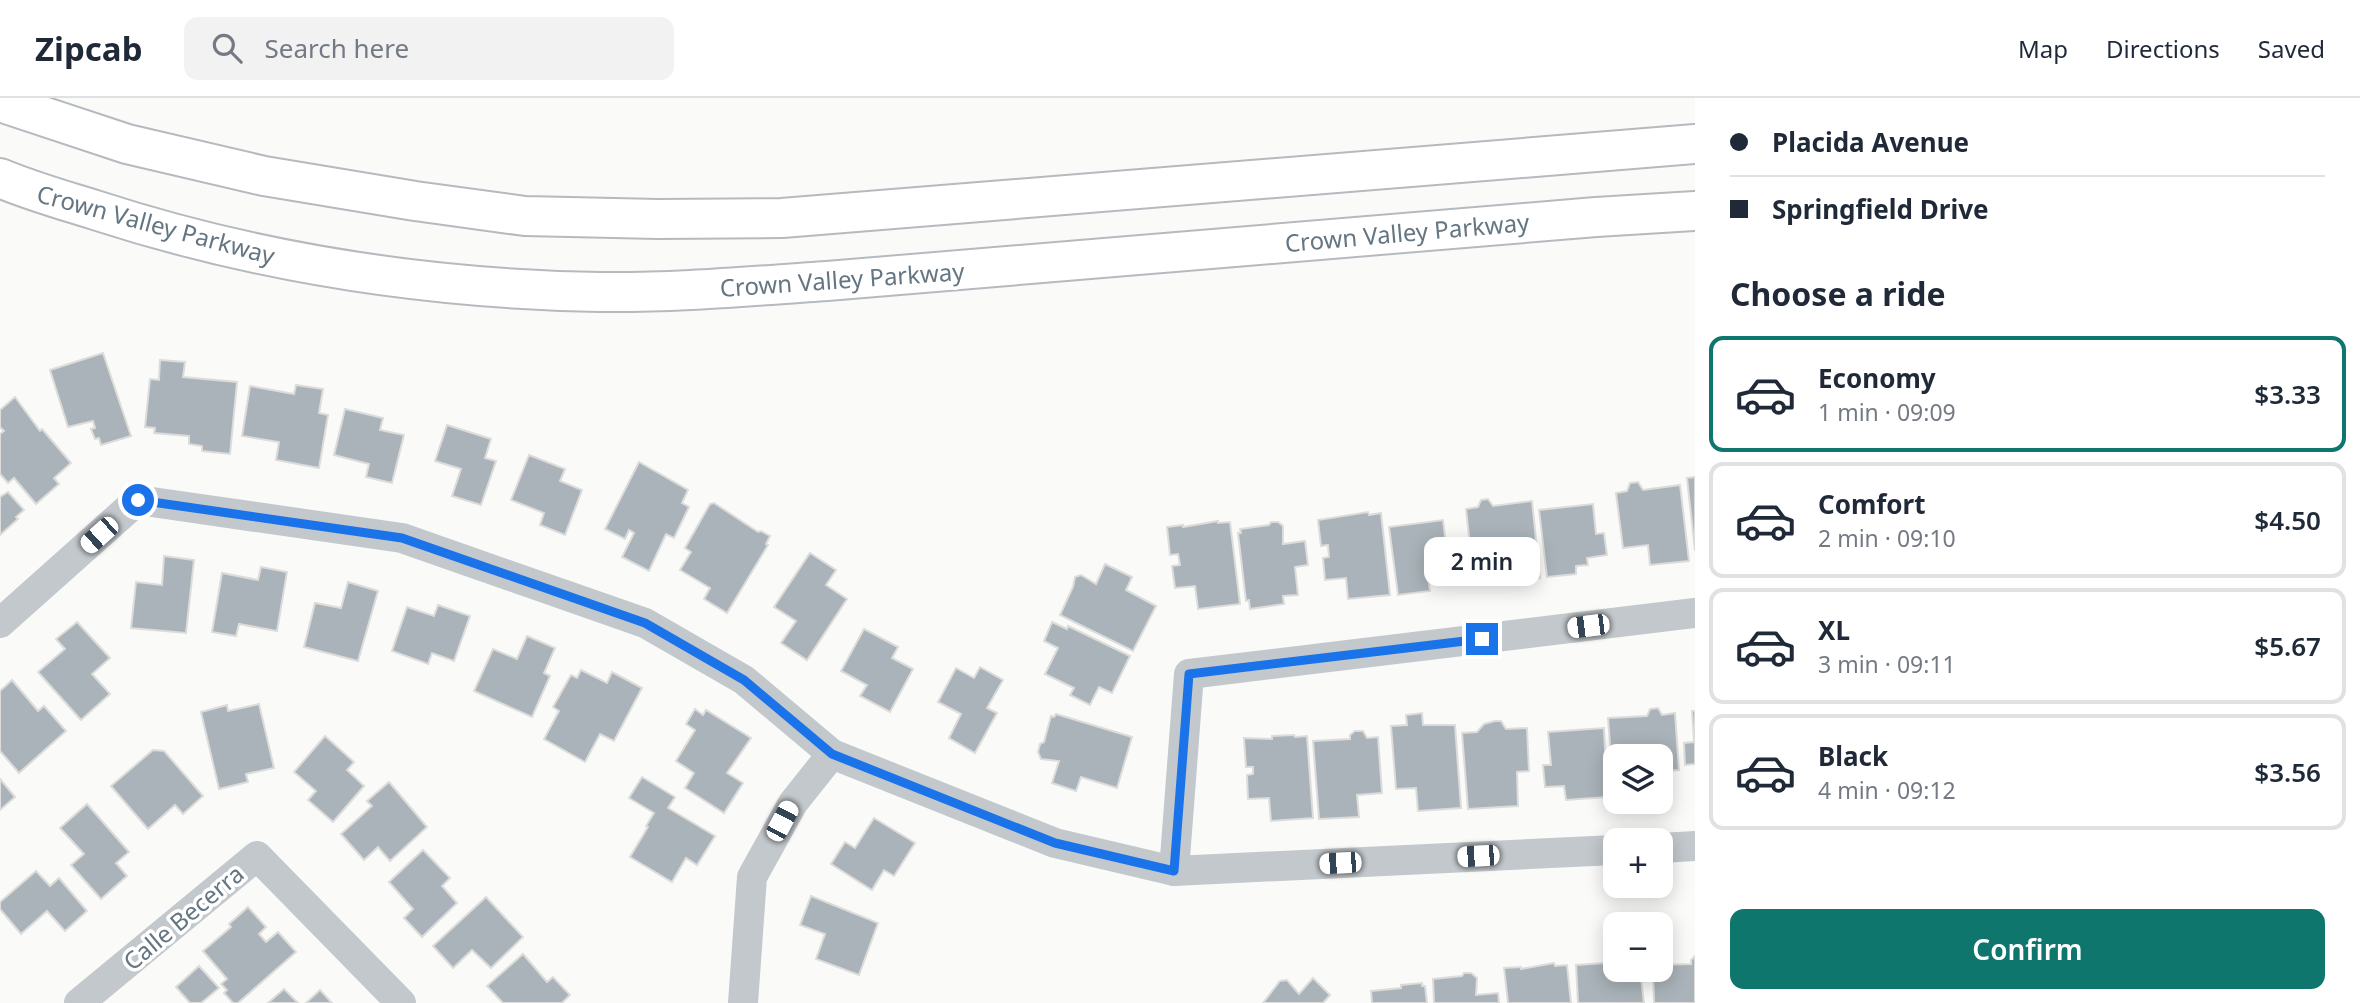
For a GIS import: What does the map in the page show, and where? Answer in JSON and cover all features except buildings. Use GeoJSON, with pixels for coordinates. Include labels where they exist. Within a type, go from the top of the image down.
{"type":"FeatureCollection","features":[{"type":"Feature","properties":{"kind":"main road"},"geometry":{"type":"LineString","coordinates":[[0,102],[127,144],[264,176],[415,201],[539,217],[782,218],[1695,144]]}},
{"type":"Feature","properties":{"kind":"main road","name":"Crown Valley Parkway"},"geometry":{"type":"LineString","coordinates":[[0,178],[139,225],[256,254],[484,288],[602,292],[827,281],[1596,216],[1695,211]]}},
{"type":"Feature","properties":{"kind":"street"},"geometry":{"type":"LineString","coordinates":[[0,623],[138,500],[402,538],[645,623],[744,680],[832,754],[1055,843],[1174,871],[1603,851]]}},
{"type":"Feature","properties":{"kind":"street"},"geometry":{"type":"LineString","coordinates":[[1174,871],[1189,674],[1695,613]]}},
{"type":"Feature","properties":{"kind":"street"},"geometry":{"type":"LineString","coordinates":[[743,1003],[752,877],[793,803],[832,754]]}},
{"type":"Feature","properties":{"kind":"street"},"geometry":{"type":"LineString","coordinates":[[1673,847],[1695,846]]}},
{"type":"Feature","properties":{"kind":"street","name":"Calle Becerra"},"geometry":{"type":"LineString","coordinates":[[79,1003],[257,856],[401,1003]]}},
{"type":"Feature","properties":{"kind":"route"},"geometry":{"type":"LineString","coordinates":[[138,500],[402,538],[645,623],[744,680],[832,754],[1055,843],[1174,871],[1189,674],[1482,639]]}}]}
